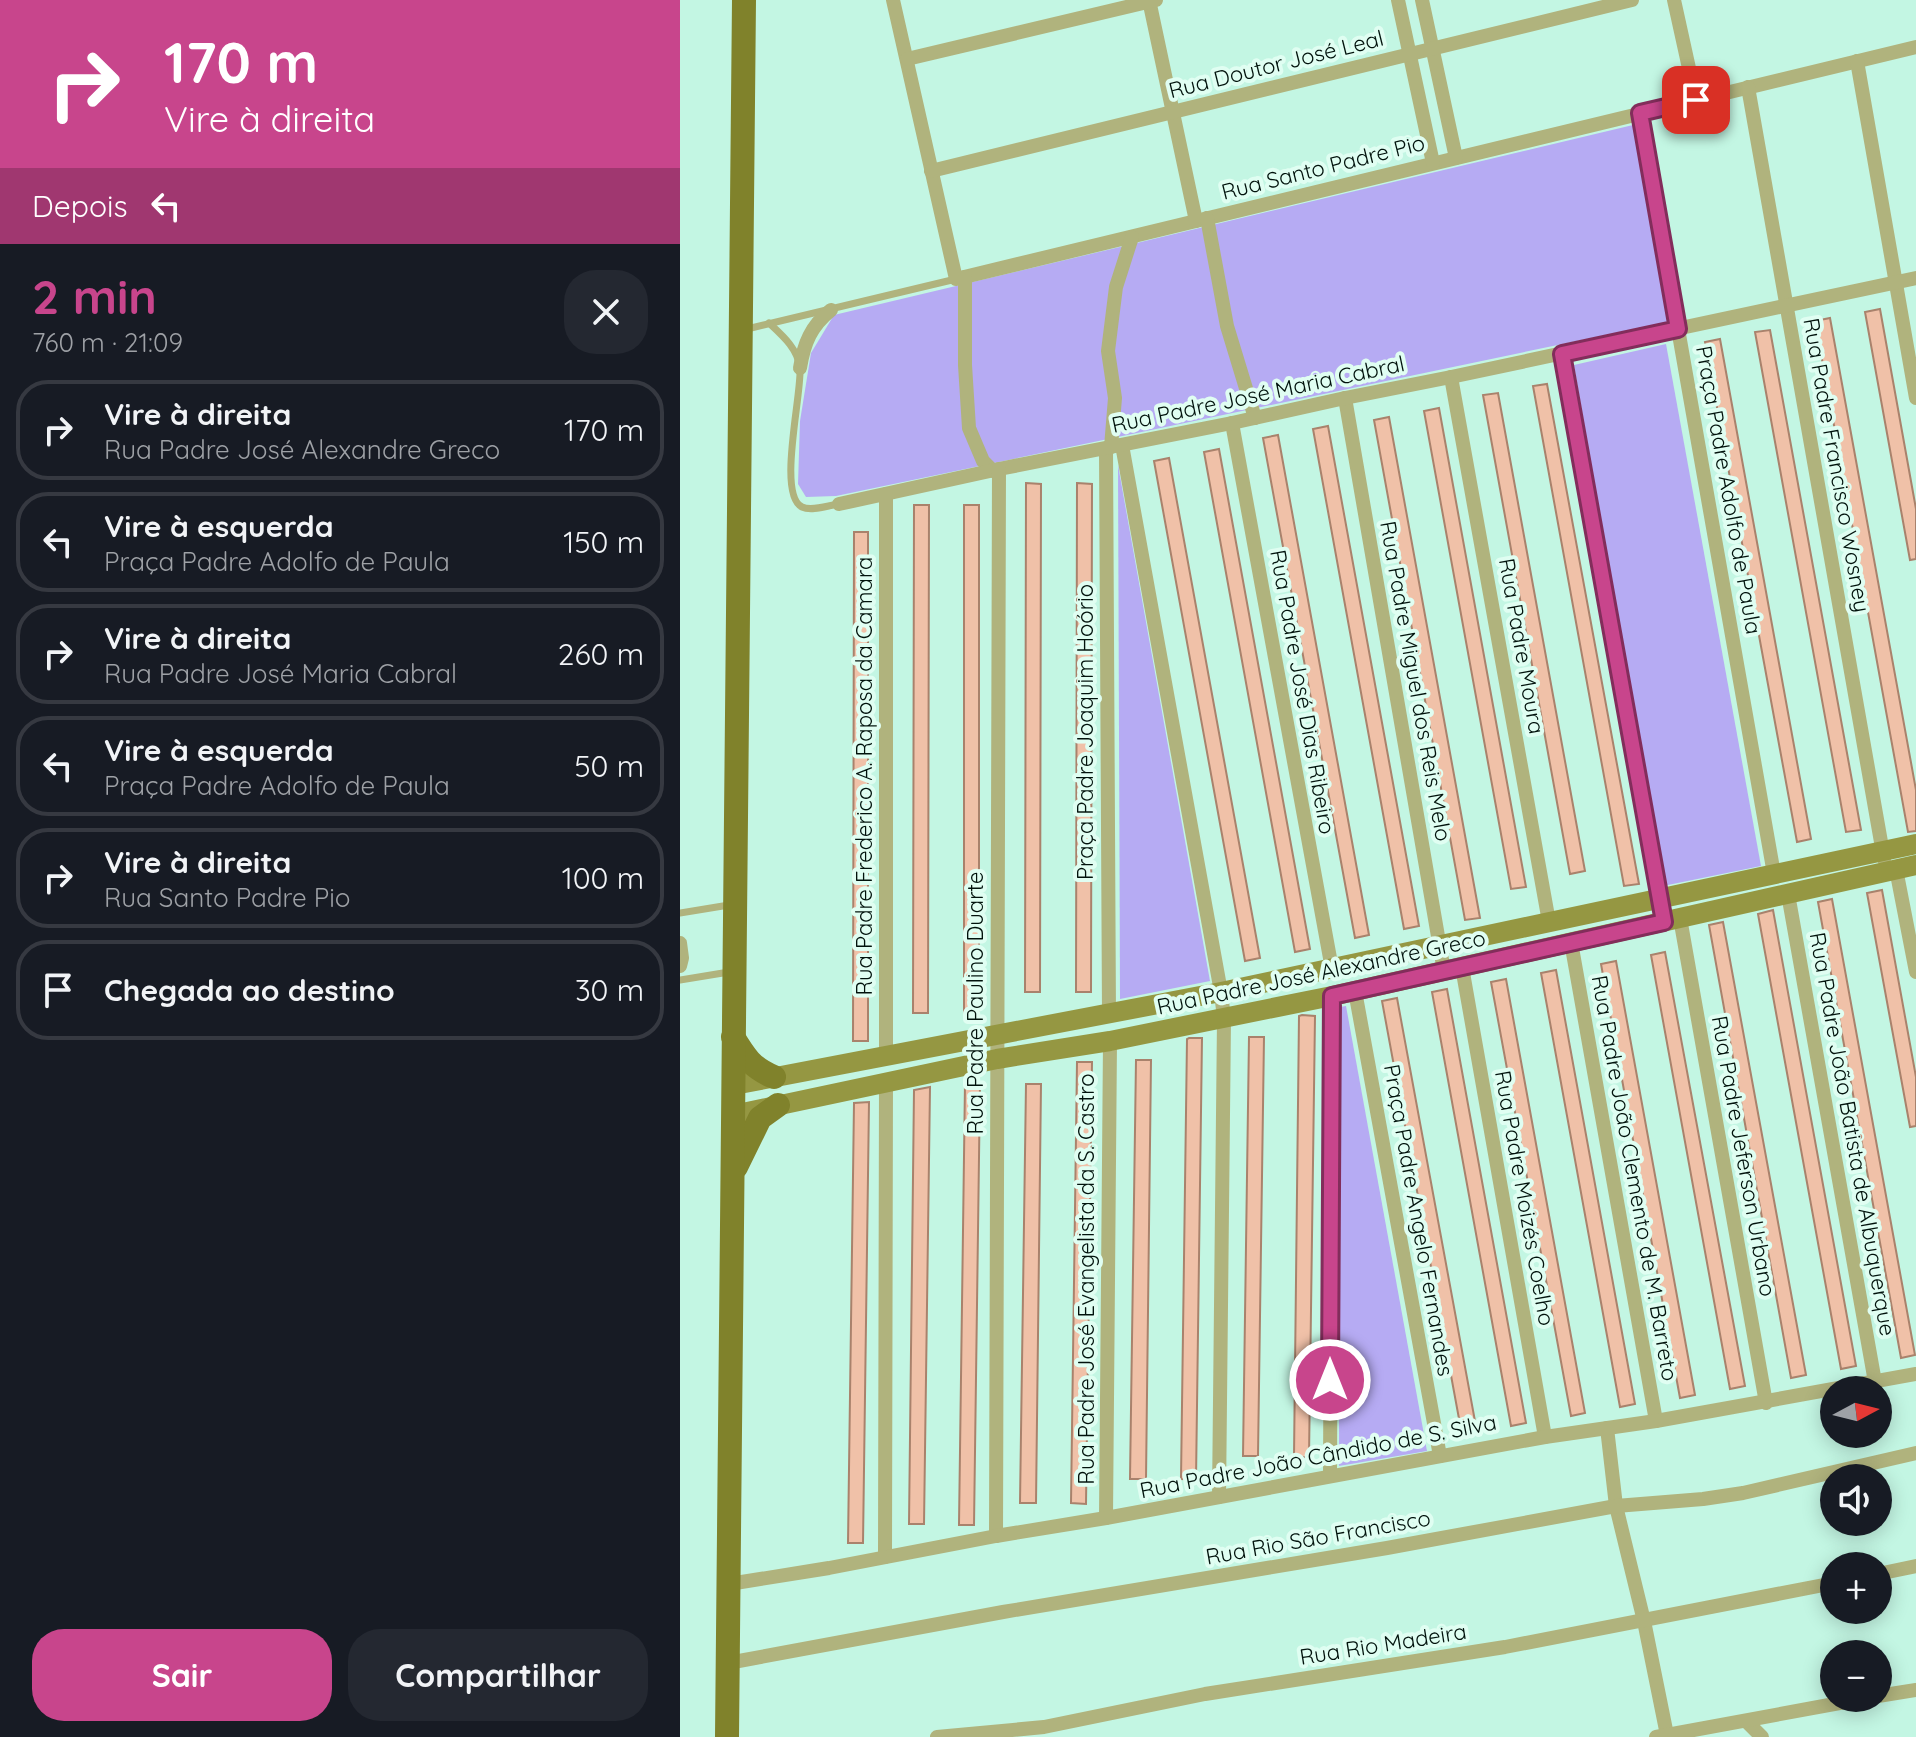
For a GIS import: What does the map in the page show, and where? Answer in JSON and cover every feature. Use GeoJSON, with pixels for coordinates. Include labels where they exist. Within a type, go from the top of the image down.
{"type":"FeatureCollection","features":[{"type":"Feature","properties":{"kind":"main road"},"geometry":{"type":"LineString","coordinates":[[727,1737],[744,0]]}},
{"type":"Feature","properties":{"kind":"main road"},"geometry":{"type":"LineString","coordinates":[[733,1037],[757,1070],[774,1077]]}},
{"type":"Feature","properties":{"kind":"main road"},"geometry":{"type":"LineString","coordinates":[[733,1173],[760,1118],[778,1105]]}},
{"type":"Feature","properties":{"kind":"street"},"geometry":{"type":"LineString","coordinates":[[893,0],[931,171],[960,278],[969,428],[983,461],[996,470]]}},
{"type":"Feature","properties":{"kind":"street"},"geometry":{"type":"LineString","coordinates":[[1398,0],[1433,163]]}},
{"type":"Feature","properties":{"kind":"street"},"geometry":{"type":"LineString","coordinates":[[1422,0],[1456,158]]}},
{"type":"Feature","properties":{"kind":"street","name":"Rua Doutor José Leal"},"geometry":{"type":"LineString","coordinates":[[931,171],[1632,0]]}},
{"type":"Feature","properties":{"kind":"street"},"geometry":{"type":"LineString","coordinates":[[1674,0],[1696,100]]}},
{"type":"Feature","properties":{"kind":"street"},"geometry":{"type":"LineString","coordinates":[[907,59],[1151,1],[1173,112],[1227,326],[1255,418]]}},
{"type":"Feature","properties":{"kind":"street","name":"Rua Santo Padre Pio"},"geometry":{"type":"LineString","coordinates":[[960,278],[1916,47]]}},
{"type":"Feature","properties":{"kind":"street"},"geometry":{"type":"LineString","coordinates":[[1857,61],[1916,398]]}},
{"type":"Feature","properties":{"kind":"street","name":"Rua Padre Francisco Wosney"},"geometry":{"type":"LineString","coordinates":[[1748,87],[1787,306],[1916,972]]}},
{"type":"Feature","properties":{"kind":"street","name":"Praça Padre Adolfo de Paula"},"geometry":{"type":"LineString","coordinates":[[1640,113],[1774,874]]}},
{"type":"Feature","properties":{"kind":"street"},"geometry":{"type":"LineString","coordinates":[[1132,237],[1116,287],[1108,351],[1115,398],[1113,447],[1224,1019],[1219,1497]]}},
{"type":"Feature","properties":{"kind":"street","name":"Rua Padre José Maria Cabral"},"geometry":{"type":"LineString","coordinates":[[839,504],[1916,278]]}},
{"type":"Feature","properties":{"kind":"street"},"geometry":{"type":"LineString","coordinates":[[800,368],[808,336],[831,310]]}},
{"type":"Feature","properties":{"kind":"street"},"geometry":{"type":"LineString","coordinates":[[1562,354],[1659,899],[1672,920]]}},
{"type":"Feature","properties":{"kind":"street","name":"Rua Padre Moura"},"geometry":{"type":"LineString","coordinates":[[1451,377],[1549,922]]}},
{"type":"Feature","properties":{"kind":"street","name":"Rua Padre Miguel dos Reis Melo"},"geometry":{"type":"LineString","coordinates":[[1345,398],[1439,946],[1453,969]]}},
{"type":"Feature","properties":{"kind":"street","name":"Rua Padre José Dias Ribeiro"},"geometry":{"type":"LineString","coordinates":[[1232,423],[1332,969]]}},
{"type":"Feature","properties":{"kind":"street","name":"Praça Padre Joaquim Hoório"},"geometry":{"type":"LineString","coordinates":[[1109,1015],[1113,447]]}},
{"type":"Feature","properties":{"kind":"street","name":"Rua Padre Paulino Duarte"},"geometry":{"type":"LineString","coordinates":[[996,470],[996,1536]]}},
{"type":"Feature","properties":{"kind":"street","name":"Rua Padre Frederico A. Raposa da Camara"},"geometry":{"type":"LineString","coordinates":[[886,494],[886,1057]]}},
{"type":"Feature","properties":{"kind":"street","name":"Rua Padre José Alexandre Greco"},"geometry":{"type":"LineString","coordinates":[[733,1115],[997,1059],[1224,1019],[1788,894],[1895,864],[1916,844]]}},
{"type":"Feature","properties":{"kind":"street","name":"Rua Padre José Alexandre Greco"},"geometry":{"type":"LineString","coordinates":[[734,1085],[1109,1015],[1774,874],[1895,864]]}},
{"type":"Feature","properties":{"kind":"street","name":"Rua Padre João Batista de Albuquerque"},"geometry":{"type":"LineString","coordinates":[[1788,894],[1874,1376]]}},
{"type":"Feature","properties":{"kind":"street","name":"Rua Padre Jeferson Urbano"},"geometry":{"type":"LineString","coordinates":[[1672,920],[1766,1403]]}},
{"type":"Feature","properties":{"kind":"street","name":"Rua Padre João Clemento de M. Barreto"},"geometry":{"type":"LineString","coordinates":[[1571,942],[1656,1421]]}},
{"type":"Feature","properties":{"kind":"street"},"geometry":{"type":"LineString","coordinates":[[680,943],[680,966]]}},
{"type":"Feature","properties":{"kind":"street","name":"Rua Padre Moizés Coelho"},"geometry":{"type":"LineString","coordinates":[[1453,969],[1545,1437]]}},
{"type":"Feature","properties":{"kind":"street","name":"Praça Padre Angelo Fernandes"},"geometry":{"type":"LineString","coordinates":[[1355,991],[1440,1456]]}},
{"type":"Feature","properties":{"kind":"street"},"geometry":{"type":"LineString","coordinates":[[1330,1476],[1332,996]]}},
{"type":"Feature","properties":{"kind":"street","name":"Rua Padre José Evangelista da S. Castro"},"geometry":{"type":"LineString","coordinates":[[1106,1518],[1110,1041]]}},
{"type":"Feature","properties":{"kind":"street"},"geometry":{"type":"LineString","coordinates":[[885,1557],[886,1082]]}},
{"type":"Feature","properties":{"kind":"street","name":"Rua Padre João Cândido de S. Silva"},"geometry":{"type":"LineString","coordinates":[[1892,1379],[1916,1374]]}},
{"type":"Feature","properties":{"kind":"street","name":"Rua Padre João Cândido de S. Silva"},"geometry":{"type":"LineString","coordinates":[[729,1584],[1545,1437],[1820,1393]]}},
{"type":"Feature","properties":{"kind":"street"},"geometry":{"type":"LineString","coordinates":[[1607,1428],[1616,1506],[1644,1621],[1661,1736],[1820,1707]]}},
{"type":"Feature","properties":{"kind":"street","name":"Rua Rio São Francisco"},"geometry":{"type":"LineString","coordinates":[[728,1663],[1616,1506],[1743,1493],[1916,1453]]}},
{"type":"Feature","properties":{"kind":"street"},"geometry":{"type":"LineString","coordinates":[[1892,1571],[1916,1566]]}},
{"type":"Feature","properties":{"kind":"street","name":"Rua Rio Madeira"},"geometry":{"type":"LineString","coordinates":[[937,1737],[1044,1727],[1205,1694],[1505,1647],[1820,1586]]}},
{"type":"Feature","properties":{"kind":"street"},"geometry":{"type":"LineString","coordinates":[[1892,1694],[1916,1690]]}},
{"type":"Feature","properties":{"kind":"street"},"geometry":{"type":"LineString","coordinates":[[1746,1721],[1762,1737]]}},
{"type":"Feature","properties":{"kind":"lane","name":"Rua Santo Padre Pio"},"geometry":{"type":"LineString","coordinates":[[741,331],[960,278]]}},
{"type":"Feature","properties":{"kind":"lane"},"geometry":{"type":"LineString","coordinates":[[769,323],[793,348],[800,368]]}},
{"type":"Feature","properties":{"kind":"lane","name":"Rua Padre José Maria Cabral"},"geometry":{"type":"LineString","coordinates":[[800,368],[791,465],[793,493],[799,505],[806,509],[839,504]]}},
{"type":"Feature","properties":{"kind":"lane"},"geometry":{"type":"LineString","coordinates":[[680,913],[734,904]]}},
{"type":"Feature","properties":{"kind":"lane"},"geometry":{"type":"LineString","coordinates":[[680,980],[734,972]]}},
{"type":"Feature","properties":{"kind":"shaded area"},"geometry":{"type":"Polygon","coordinates":[[[1633,125],[1668,322],[836,496],[806,497],[798,484],[800,421],[811,353],[834,315],[1633,125]]]}},
{"type":"Feature","properties":{"kind":"shaded area"},"geometry":{"type":"Polygon","coordinates":[[[1666,344],[1761,866],[1663,886],[1574,365],[1666,344]]]}},
{"type":"Feature","properties":{"kind":"shaded area"},"geometry":{"type":"Polygon","coordinates":[[[1118,465],[1210,981],[1120,999],[1118,465]]]}},
{"type":"Feature","properties":{"kind":"shaded area"},"geometry":{"type":"Polygon","coordinates":[[[1346,1006],[1427,1451],[1339,1466],[1340,1007],[1346,1006]]]}},
{"type":"Feature","properties":{"kind":"building"},"geometry":{"type":"Polygon","coordinates":[[[1880,309],[1916,509],[1916,559],[1910,560],[1865,312],[1880,309]]]}},
{"type":"Feature","properties":{"kind":"building"},"geometry":{"type":"Polygon","coordinates":[[[1830,318],[1916,790],[1916,831],[1908,832],[1815,321],[1830,318]]]}},
{"type":"Feature","properties":{"kind":"building"},"geometry":{"type":"Polygon","coordinates":[[[1770,330],[1861,830],[1846,832],[1755,332],[1770,330]]]}},
{"type":"Feature","properties":{"kind":"building"},"geometry":{"type":"Polygon","coordinates":[[[1720,339],[1811,839],[1797,842],[1705,342],[1720,339]]]}},
{"type":"Feature","properties":{"kind":"building"},"geometry":{"type":"Polygon","coordinates":[[[1547,384],[1639,884],[1624,886],[1533,386],[1547,384]]]}},
{"type":"Feature","properties":{"kind":"building"},"geometry":{"type":"Polygon","coordinates":[[[1498,393],[1585,871],[1570,874],[1483,395],[1498,393]]]}},
{"type":"Feature","properties":{"kind":"building"},"geometry":{"type":"Polygon","coordinates":[[[1439,408],[1526,887],[1511,889],[1424,411],[1439,408]]]}},
{"type":"Feature","properties":{"kind":"building"},"geometry":{"type":"Polygon","coordinates":[[[1389,417],[1480,918],[1465,920],[1374,420],[1389,417]]]}},
{"type":"Feature","properties":{"kind":"building"},"geometry":{"type":"Polygon","coordinates":[[[1328,426],[1419,926],[1404,929],[1313,429],[1328,426]]]}},
{"type":"Feature","properties":{"kind":"building"},"geometry":{"type":"Polygon","coordinates":[[[1278,435],[1369,935],[1355,938],[1263,438],[1278,435]]]}},
{"type":"Feature","properties":{"kind":"building"},"geometry":{"type":"Polygon","coordinates":[[[1219,449],[1310,949],[1295,952],[1204,452],[1219,449]]]}},
{"type":"Feature","properties":{"kind":"building"},"geometry":{"type":"Polygon","coordinates":[[[1169,458],[1260,958],[1245,961],[1154,461],[1169,458]]]}},
{"type":"Feature","properties":{"kind":"building"},"geometry":{"type":"Polygon","coordinates":[[[1026,483],[1041,484],[1040,992],[1025,992],[1026,483]]]}},
{"type":"Feature","properties":{"kind":"building"},"geometry":{"type":"Polygon","coordinates":[[[1077,483],[1092,484],[1091,992],[1076,992],[1077,483]]]}},
{"type":"Feature","properties":{"kind":"building"},"geometry":{"type":"Polygon","coordinates":[[[914,505],[929,505],[928,1013],[913,1013],[914,505]]]}},
{"type":"Feature","properties":{"kind":"building"},"geometry":{"type":"Polygon","coordinates":[[[964,505],[979,505],[979,1013],[964,1013],[964,505]]]}},
{"type":"Feature","properties":{"kind":"building"},"geometry":{"type":"Polygon","coordinates":[[[854,532],[868,532],[868,1041],[853,1041],[854,532]]]}},
{"type":"Feature","properties":{"kind":"building"},"geometry":{"type":"Polygon","coordinates":[[[1882,890],[1916,1077],[1916,1126],[1910,1127],[1867,893],[1882,890]]]}},
{"type":"Feature","properties":{"kind":"building"},"geometry":{"type":"Polygon","coordinates":[[[1832,899],[1915,1355],[1901,1358],[1818,902],[1832,899]]]}},
{"type":"Feature","properties":{"kind":"building"},"geometry":{"type":"Polygon","coordinates":[[[1773,910],[1856,1366],[1841,1369],[1758,914],[1773,910]]]}},
{"type":"Feature","properties":{"kind":"building"},"geometry":{"type":"Polygon","coordinates":[[[1723,922],[1806,1375],[1791,1378],[1709,925],[1723,922]]]}},
{"type":"Feature","properties":{"kind":"building"},"geometry":{"type":"Polygon","coordinates":[[[1665,952],[1745,1386],[1730,1389],[1651,955],[1665,952]]]}},
{"type":"Feature","properties":{"kind":"building"},"geometry":{"type":"Polygon","coordinates":[[[1616,961],[1695,1395],[1680,1398],[1601,964],[1616,961]]]}},
{"type":"Feature","properties":{"kind":"building"},"geometry":{"type":"Polygon","coordinates":[[[1556,970],[1635,1404],[1620,1407],[1541,973],[1556,970]]]}},
{"type":"Feature","properties":{"kind":"building"},"geometry":{"type":"Polygon","coordinates":[[[1506,979],[1585,1413],[1571,1416],[1491,982],[1506,979]]]}},
{"type":"Feature","properties":{"kind":"building"},"geometry":{"type":"Polygon","coordinates":[[[1447,989],[1526,1423],[1511,1426],[1432,992],[1447,989]]]}},
{"type":"Feature","properties":{"kind":"building"},"geometry":{"type":"Polygon","coordinates":[[[1397,998],[1477,1432],[1462,1435],[1382,1001],[1397,998]]]}},
{"type":"Feature","properties":{"kind":"building"},"geometry":{"type":"Polygon","coordinates":[[[1299,1016],[1315,1016],[1309,1457],[1294,1457],[1299,1016]]]}},
{"type":"Feature","properties":{"kind":"building"},"geometry":{"type":"Polygon","coordinates":[[[1249,1037],[1264,1037],[1258,1456],[1243,1456],[1249,1037]]]}},
{"type":"Feature","properties":{"kind":"building"},"geometry":{"type":"Polygon","coordinates":[[[1189,1038],[1202,1038],[1196,1480],[1181,1479],[1189,1038]]]}},
{"type":"Feature","properties":{"kind":"building"},"geometry":{"type":"Polygon","coordinates":[[[1136,1060],[1151,1060],[1146,1479],[1130,1479],[1136,1060]]]}},
{"type":"Feature","properties":{"kind":"building"},"geometry":{"type":"Polygon","coordinates":[[[1077,1062],[1092,1062],[1086,1504],[1071,1503],[1077,1062]]]}},
{"type":"Feature","properties":{"kind":"building"},"geometry":{"type":"Polygon","coordinates":[[[965,1083],[980,1084],[974,1525],[959,1525],[965,1083]]]}},
{"type":"Feature","properties":{"kind":"building"},"geometry":{"type":"Polygon","coordinates":[[[1026,1084],[1041,1084],[1036,1503],[1020,1503],[1026,1084]]]}},
{"type":"Feature","properties":{"kind":"building"},"geometry":{"type":"Polygon","coordinates":[[[930,1087],[924,1524],[909,1524],[914,1090],[930,1087]]]}},
{"type":"Feature","properties":{"kind":"building"},"geometry":{"type":"Polygon","coordinates":[[[869,1102],[863,1543],[848,1543],[854,1103],[869,1102]]]}},
{"type":"Feature","properties":{"kind":"route"},"geometry":{"type":"LineString","coordinates":[[1330,1380],[1332,996],[1664,922],[1562,354],[1678,329],[1640,113],[1696,100]]}}]}
